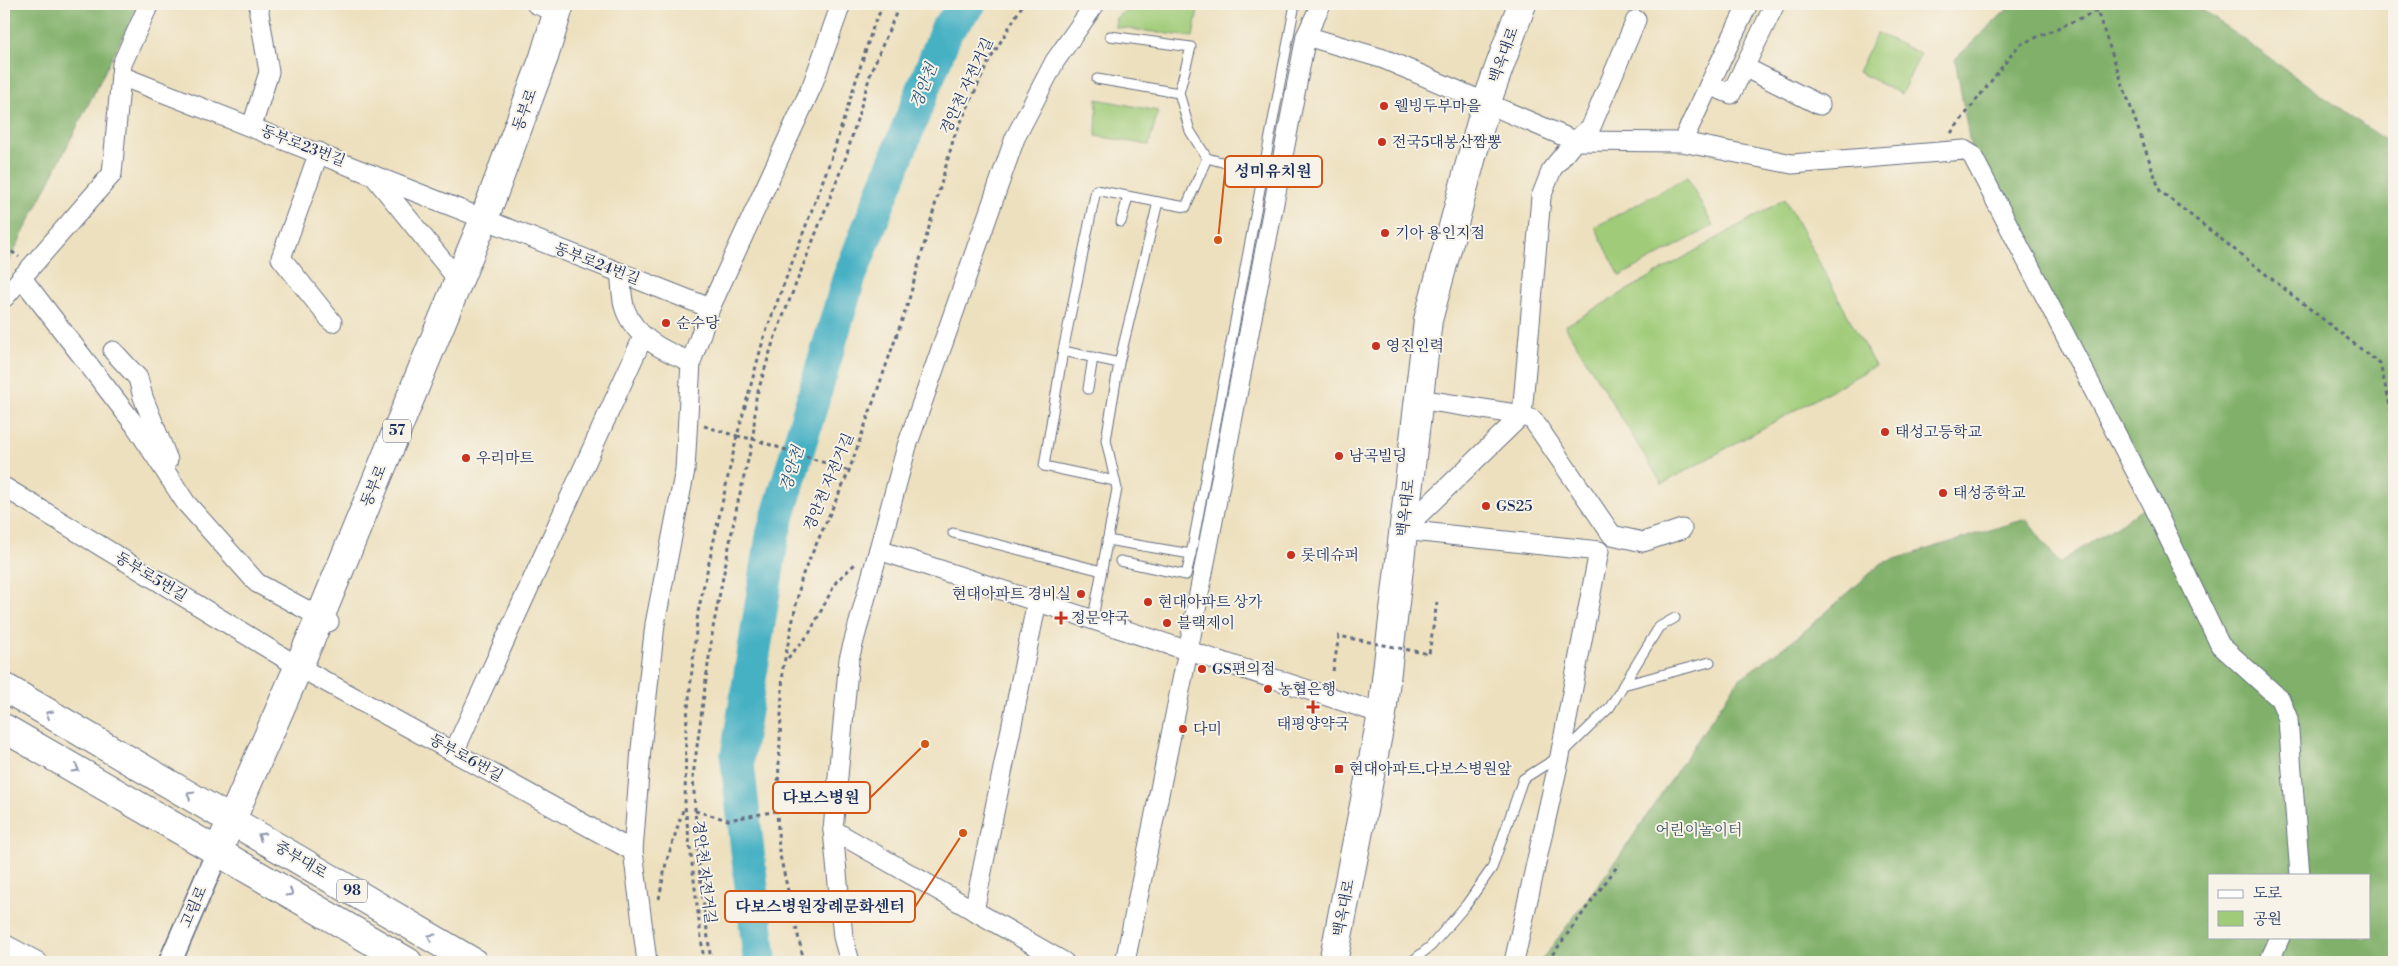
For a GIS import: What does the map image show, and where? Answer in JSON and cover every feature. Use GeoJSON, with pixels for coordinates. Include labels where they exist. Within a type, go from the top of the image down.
{"type":"FeatureCollection","features":[{"type":"Feature","properties":{"kind":"main road","name":"백옥대로"},"geometry":{"type":"LineString","coordinates":[[1333,962],[1382,714],[1428,320],[1486,104],[1522,4]]}},
{"type":"Feature","properties":{"kind":"main road","name":"동부로"},"geometry":{"type":"LineString","coordinates":[[218,851],[299,667],[326,621],[484,219],[544,57],[551,6]]}},
{"type":"Feature","properties":{"kind":"main road","name":"중부대로"},"geometry":{"type":"LineString","coordinates":[[4,687],[473,962]]}},
{"type":"Feature","properties":{"kind":"main road"},"geometry":{"type":"LineString","coordinates":[[4,728],[218,851]]}},
{"type":"Feature","properties":{"kind":"main road","name":"98"},"geometry":{"type":"LineString","coordinates":[[218,851],[408,962]]}},
{"type":"Feature","properties":{"kind":"street"},"geometry":{"type":"LineString","coordinates":[[4,298],[112,174],[122,64],[149,4]]}},
{"type":"Feature","properties":{"kind":"street"},"geometry":{"type":"LineString","coordinates":[[252,126],[269,72],[259,13],[260,4]]}},
{"type":"Feature","properties":{"kind":"street"},"geometry":{"type":"LineString","coordinates":[[647,962],[633,851],[641,749],[655,624],[685,470],[691,362],[710,308],[812,86],[841,4]]}},
{"type":"Feature","properties":{"kind":"street"},"geometry":{"type":"LineString","coordinates":[[850,962],[843,938],[833,830],[849,659],[907,446],[1015,138],[1055,61],[1095,4]]}},
{"type":"Feature","properties":{"kind":"street"},"geometry":{"type":"LineString","coordinates":[[1125,962],[1188,651],[1306,36],[1321,4]]}},
{"type":"Feature","properties":{"kind":"street"},"geometry":{"type":"LineString","coordinates":[[1682,142],[1748,4]]}},
{"type":"Feature","properties":{"kind":"street"},"geometry":{"type":"LineString","coordinates":[[1709,85],[1732,94],[1775,4]]}},
{"type":"Feature","properties":{"kind":"street"},"geometry":{"type":"LineString","coordinates":[[1403,530],[1522,415],[1541,197],[1552,169],[1575,141],[1591,127],[1636,20]]}},
{"type":"Feature","properties":{"kind":"street"},"geometry":{"type":"LineString","coordinates":[[1306,36],[1384,60],[1575,141],[1682,142],[1792,164],[1936,154],[1964,150],[1972,155],[2152,503],[2220,645],[2280,700],[2288,718],[2300,874]]}},
{"type":"Feature","properties":{"kind":"street"},"geometry":{"type":"LineString","coordinates":[[1744,67],[1820,105]]}},
{"type":"Feature","properties":{"kind":"street","name":"동부로23번길"},"geometry":{"type":"LineString","coordinates":[[121,76],[319,152],[484,219]]}},
{"type":"Feature","properties":{"kind":"street"},"geometry":{"type":"LineString","coordinates":[[319,152],[281,258],[332,322]]}},
{"type":"Feature","properties":{"kind":"street"},"geometry":{"type":"LineString","coordinates":[[372,174],[459,281]]}},
{"type":"Feature","properties":{"kind":"street","name":"동부로24번길"},"geometry":{"type":"LineString","coordinates":[[484,219],[710,308]]}},
{"type":"Feature","properties":{"kind":"street"},"geometry":{"type":"LineString","coordinates":[[620,273],[625,309],[643,336],[664,351],[691,362]]}},
{"type":"Feature","properties":{"kind":"street"},"geometry":{"type":"LineString","coordinates":[[21,277],[136,425],[186,502],[257,583],[326,621]]}},
{"type":"Feature","properties":{"kind":"street"},"geometry":{"type":"LineString","coordinates":[[454,752],[643,336]]}},
{"type":"Feature","properties":{"kind":"street"},"geometry":{"type":"LineString","coordinates":[[113,351],[138,378],[143,397],[186,502]]}},
{"type":"Feature","properties":{"kind":"street"},"geometry":{"type":"LineString","coordinates":[[1418,400],[1522,415],[1533,420],[1612,535],[1643,542],[1682,529]]}},
{"type":"Feature","properties":{"kind":"street","name":"동부로5번길"},"geometry":{"type":"LineString","coordinates":[[4,486],[299,667]]}},
{"type":"Feature","properties":{"kind":"street"},"geometry":{"type":"LineString","coordinates":[[1403,530],[1600,551],[1560,756],[1514,962]]}},
{"type":"Feature","properties":{"kind":"street"},"geometry":{"type":"LineString","coordinates":[[879,550],[1093,618],[1382,714]]}},
{"type":"Feature","properties":{"kind":"street"},"geometry":{"type":"LineString","coordinates":[[974,911],[1037,601]]}},
{"type":"Feature","properties":{"kind":"street","name":"동부로6번길"},"geometry":{"type":"LineString","coordinates":[[299,667],[633,851]]}},
{"type":"Feature","properties":{"kind":"street"},"geometry":{"type":"LineString","coordinates":[[833,830],[1064,962]]}},
{"type":"Feature","properties":{"kind":"street","name":"고림로"},"geometry":{"type":"LineString","coordinates":[[170,962],[218,851]]}},
{"type":"Feature","properties":{"kind":"street"},"geometry":{"type":"LineString","coordinates":[[2269,962],[2280,938]]}},
{"type":"Feature","properties":{"kind":"street"},"geometry":{"type":"LineString","coordinates":[[4,944],[38,962]]}},
{"type":"Feature","properties":{"kind":"lane"},"geometry":{"type":"LineString","coordinates":[[1120,562],[1186,575],[1296,4]]}},
{"type":"Feature","properties":{"kind":"lane"},"geometry":{"type":"LineString","coordinates":[[1110,36],[1191,47],[1179,93],[1190,132],[1208,158],[1262,173]]}},
{"type":"Feature","properties":{"kind":"lane"},"geometry":{"type":"LineString","coordinates":[[1097,79],[1179,93]]}},
{"type":"Feature","properties":{"kind":"lane"},"geometry":{"type":"LineString","coordinates":[[1115,481],[1044,466],[1063,351],[1096,190],[1186,207],[1208,158]]}},
{"type":"Feature","properties":{"kind":"lane"},"geometry":{"type":"LineString","coordinates":[[1121,222],[1128,197]]}},
{"type":"Feature","properties":{"kind":"lane"},"geometry":{"type":"LineString","coordinates":[[1093,618],[1116,489],[1106,440],[1120,363],[1158,202]]}},
{"type":"Feature","properties":{"kind":"lane"},"geometry":{"type":"LineString","coordinates":[[1063,351],[1120,363]]}},
{"type":"Feature","properties":{"kind":"lane"},"geometry":{"type":"LineString","coordinates":[[1088,389],[1093,357]]}},
{"type":"Feature","properties":{"kind":"lane"},"geometry":{"type":"LineString","coordinates":[[953,533],[1102,571]]}},
{"type":"Feature","properties":{"kind":"lane"},"geometry":{"type":"LineString","coordinates":[[1107,540],[1191,554]]}},
{"type":"Feature","properties":{"kind":"lane"},"geometry":{"type":"LineString","coordinates":[[1411,962],[1431,946],[1466,905],[1492,868],[1523,779],[1560,756],[1610,707],[1659,627],[1675,618]]}},
{"type":"Feature","properties":{"kind":"lane"},"geometry":{"type":"LineString","coordinates":[[1623,685],[1710,662]]}},
{"type":"Feature","properties":{"kind":"path","name":"경안천 자전거길"},"geometry":{"type":"LineString","coordinates":[[704,962],[684,806],[686,728],[698,612],[737,436],[764,337],[792,256],[831,159],[874,24],[884,4]]}},
{"type":"Feature","properties":{"kind":"path"},"geometry":{"type":"LineString","coordinates":[[711,962],[698,859],[693,776],[713,628],[737,506],[753,439],[756,398],[773,342],[846,156],[870,72],[900,4]]}},
{"type":"Feature","properties":{"kind":"path","name":"경안천 자전거길"},"geometry":{"type":"LineString","coordinates":[[804,962],[779,851],[777,811],[783,668],[787,659],[794,606],[802,576],[849,471],[908,303],[954,137],[988,63],[1023,4]]}},
{"type":"Feature","properties":{"kind":"path"},"geometry":{"type":"LineString","coordinates":[[1936,154],[2019,45],[2097,11],[2160,191],[2380,364],[2394,422]]}},
{"type":"Feature","properties":{"kind":"path"},"geometry":{"type":"LineString","coordinates":[[688,421],[753,439],[849,471]]}},
{"type":"Feature","properties":{"kind":"path"},"geometry":{"type":"LineString","coordinates":[[787,659],[809,634],[836,582],[855,564],[879,550]]}},
{"type":"Feature","properties":{"kind":"path"},"geometry":{"type":"LineString","coordinates":[[1333,671],[1339,636],[1429,654],[1437,602]]}},
{"type":"Feature","properties":{"kind":"path"},"geometry":{"type":"LineString","coordinates":[[643,933],[655,914],[666,863],[684,806]]}},
{"type":"Feature","properties":{"kind":"path"},"geometry":{"type":"LineString","coordinates":[[695,812],[728,820],[777,811]]}},
{"type":"Feature","properties":{"kind":"path"},"geometry":{"type":"LineString","coordinates":[[1549,962],[1552,954],[1618,864]]}},
{"type":"Feature","properties":{"kind":"green space"},"geometry":{"type":"Polygon","coordinates":[[[4,4],[139,4],[4,271],[4,4]]]}},
{"type":"Feature","properties":{"kind":"green space"},"geometry":{"type":"Polygon","coordinates":[[[1133,4],[1199,4],[1193,37],[1115,27],[1116,18],[1133,4]]]}},
{"type":"Feature","properties":{"kind":"green space","name":"어린이놀이터"},"geometry":{"type":"Polygon","coordinates":[[[2013,4],[2194,4],[2394,147],[2394,962],[1540,962],[1619,857],[1738,680],[1800,635],[1882,563],[2026,519],[2059,563],[2152,503],[1972,155],[1955,59],[2013,4]]]}},
{"type":"Feature","properties":{"kind":"green space"},"geometry":{"type":"Polygon","coordinates":[[[1877,33],[1921,54],[1901,94],[1858,72],[1877,33]]]}},
{"type":"Feature","properties":{"kind":"green space"},"geometry":{"type":"Polygon","coordinates":[[[1097,99],[1158,111],[1149,145],[1096,136],[1097,99]]]}},
{"type":"Feature","properties":{"kind":"green space"},"geometry":{"type":"Polygon","coordinates":[[[1687,177],[1713,226],[1620,276],[1595,227],[1687,177]]]}},
{"type":"Feature","properties":{"kind":"green space"},"geometry":{"type":"Polygon","coordinates":[[[1785,199],[1875,366],[1662,484],[1565,326],[1785,199]]]}},
{"type":"Feature","properties":{"kind":"waterway","name":"경안천"},"geometry":{"type":"LineString","coordinates":[[760,962],[737,758],[773,533],[849,278],[947,29],[969,4]]}},
{"type":"Feature","properties":{"kind":"place","name":"웰빙두부마을"},"geometry":{"type":"Point","coordinates":[1384,106]}},
{"type":"Feature","properties":{"kind":"place","name":"전국5대봉산짬뽕"},"geometry":{"type":"Point","coordinates":[1382,142]}},
{"type":"Feature","properties":{"kind":"place","name":"기아 용인지점"},"geometry":{"type":"Point","coordinates":[1385,233]}},
{"type":"Feature","properties":{"kind":"place","name":"성미유치원"},"geometry":{"type":"Point","coordinates":[1218,240]}},
{"type":"Feature","properties":{"kind":"place","name":"순수당"},"geometry":{"type":"Point","coordinates":[666,323]}},
{"type":"Feature","properties":{"kind":"place","name":"영진인력"},"geometry":{"type":"Point","coordinates":[1376,346]}},
{"type":"Feature","properties":{"kind":"place","name":"태성고등학교"},"geometry":{"type":"Point","coordinates":[1885,432]}},
{"type":"Feature","properties":{"kind":"place","name":"남곡빌딩"},"geometry":{"type":"Point","coordinates":[1339,456]}},
{"type":"Feature","properties":{"kind":"place","name":"우리마트"},"geometry":{"type":"Point","coordinates":[466,458]}},
{"type":"Feature","properties":{"kind":"place","name":"태성중학교"},"geometry":{"type":"Point","coordinates":[1943,493]}},
{"type":"Feature","properties":{"kind":"place","name":"GS25"},"geometry":{"type":"Point","coordinates":[1486,506]}},
{"type":"Feature","properties":{"kind":"place","name":"롯데슈퍼"},"geometry":{"type":"Point","coordinates":[1291,555]}},
{"type":"Feature","properties":{"kind":"place","name":"현대아파트 경비실"},"geometry":{"type":"Point","coordinates":[1081,594]}},
{"type":"Feature","properties":{"kind":"place","name":"현대아파트 상가"},"geometry":{"type":"Point","coordinates":[1148,602]}},
{"type":"Feature","properties":{"kind":"place","name":"정문약국"},"geometry":{"type":"Point","coordinates":[1061,618]}},
{"type":"Feature","properties":{"kind":"place","name":"블랙제이"},"geometry":{"type":"Point","coordinates":[1167,623]}},
{"type":"Feature","properties":{"kind":"place","name":"GS편의점"},"geometry":{"type":"Point","coordinates":[1202,669]}},
{"type":"Feature","properties":{"kind":"place","name":"농협은행"},"geometry":{"type":"Point","coordinates":[1268,689]}},
{"type":"Feature","properties":{"kind":"place","name":"태평양약국"},"geometry":{"type":"Point","coordinates":[1313,707]}},
{"type":"Feature","properties":{"kind":"place","name":"다미"},"geometry":{"type":"Point","coordinates":[1183,729]}},
{"type":"Feature","properties":{"kind":"place","name":"다보스병원"},"geometry":{"type":"Point","coordinates":[925,744]}},
{"type":"Feature","properties":{"kind":"place","name":"현대아파트.다보스병원앞"},"geometry":{"type":"Point","coordinates":[1339,769]}},
{"type":"Feature","properties":{"kind":"place","name":"다보스병원장례문화센터"},"geometry":{"type":"Point","coordinates":[963,833]}}]}
